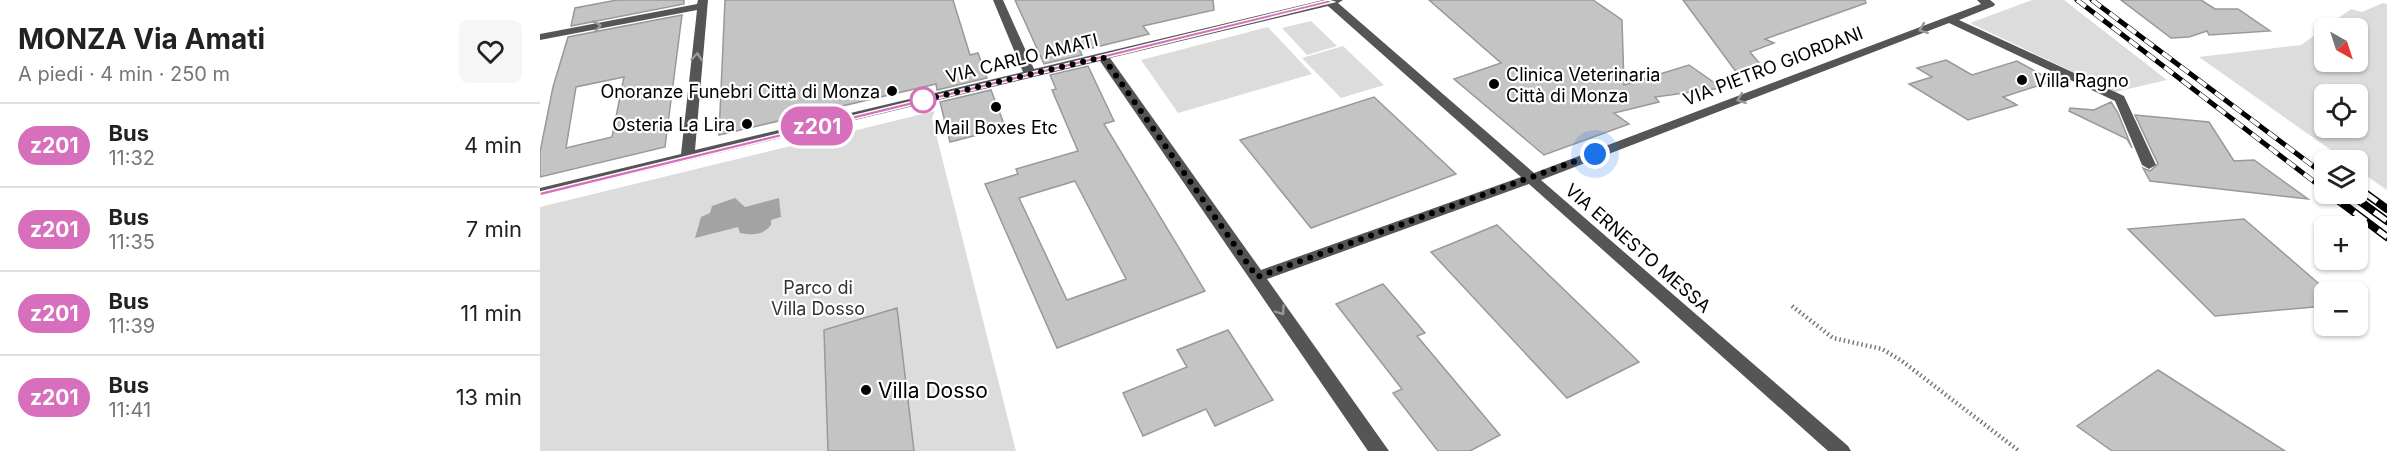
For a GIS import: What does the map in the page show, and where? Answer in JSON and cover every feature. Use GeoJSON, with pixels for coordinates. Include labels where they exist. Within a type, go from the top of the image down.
{"type":"FeatureCollection","features":[{"type":"Feature","properties":{"kind":"street"},"geometry":{"type":"LineString","coordinates":[[998,0],[1030,74]]}},
{"type":"Feature","properties":{"kind":"street","name":"VIA PIETRO GIORDANI"},"geometry":{"type":"LineString","coordinates":[[1257,277],[1530,179],[1989,4],[1982,0]]}},
{"type":"Feature","properties":{"kind":"street","name":"VIA CARLO AMATI"},"geometry":{"type":"LineString","coordinates":[[540,192],[1332,1]]}},
{"type":"Feature","properties":{"kind":"street","name":"VIA ERNESTO MESSA"},"geometry":{"type":"LineString","coordinates":[[1332,1],[1530,179],[1841,451]]}},
{"type":"Feature","properties":{"kind":"street"},"geometry":{"type":"LineString","coordinates":[[540,37],[702,3],[688,157]]}},
{"type":"Feature","properties":{"kind":"street"},"geometry":{"type":"LineString","coordinates":[[1949,19],[2120,99],[2149,165]]}},
{"type":"Feature","properties":{"kind":"street"},"geometry":{"type":"LineString","coordinates":[[1103,57],[1379,451]]}},
{"type":"Feature","properties":{"kind":"path"},"geometry":{"type":"LineString","coordinates":[[1792,306],[1833,338],[1882,349],[1902,361],[2019,451]]}},
{"type":"Feature","properties":{"kind":"green space"},"geometry":{"type":"Polygon","coordinates":[[[2032,0],[2064,0],[2167,80],[2115,92],[1970,23],[2032,0]]]}},
{"type":"Feature","properties":{"kind":"green space"},"geometry":{"type":"Polygon","coordinates":[[[2383,3],[2387,4],[2387,190],[2368,177],[2368,150],[2331,150],[2199,57],[2301,45],[2314,36],[2314,72],[2368,72],[2368,18],[2338,18],[2351,9],[2362,12],[2383,3]]]}},
{"type":"Feature","properties":{"kind":"green space"},"geometry":{"type":"Polygon","coordinates":[[[1311,21],[1337,46],[1307,55],[1282,28],[1311,21]]]}},
{"type":"Feature","properties":{"kind":"green space"},"geometry":{"type":"Polygon","coordinates":[[[1268,27],[1312,74],[1178,113],[1141,60],[1268,27]]]}},
{"type":"Feature","properties":{"kind":"green space"},"geometry":{"type":"Polygon","coordinates":[[[1343,46],[1384,85],[1341,98],[1302,58],[1343,46]]]}},
{"type":"Feature","properties":{"kind":"green space","name":"Parco di Villa Dosso"},"geometry":{"type":"Polygon","coordinates":[[[935,111],[932,118],[1016,451],[540,451],[540,207],[935,111]]]}},
{"type":"Feature","properties":{"kind":"shaded area"},"geometry":{"type":"Polygon","coordinates":[[[735,198],[745,207],[779,198],[781,217],[771,220],[768,229],[757,234],[740,233],[738,227],[695,238],[701,217],[710,213],[712,206],[735,198]]]}},
{"type":"Feature","properties":{"kind":"building"},"geometry":{"type":"Polygon","coordinates":[[[617,0],[684,0],[684,4],[571,26],[575,8],[617,0]]]}},
{"type":"Feature","properties":{"kind":"building"},"geometry":{"type":"Polygon","coordinates":[[[725,0],[953,0],[970,55],[978,53],[987,78],[937,90],[936,84],[719,135],[725,0]]]}},
{"type":"Feature","properties":{"kind":"building"},"geometry":{"type":"Polygon","coordinates":[[[1015,0],[1213,0],[1214,10],[1143,26],[1149,34],[1080,51],[1082,55],[1044,64],[1015,0]]]}},
{"type":"Feature","properties":{"kind":"building"},"geometry":{"type":"Polygon","coordinates":[[[1429,0],[1593,0],[1622,20],[1624,85],[1689,65],[1722,88],[1655,97],[1659,102],[1614,113],[1629,124],[1544,155],[1454,79],[1501,63],[1429,0]]]}},
{"type":"Feature","properties":{"kind":"building"},"geometry":{"type":"Polygon","coordinates":[[[1683,0],[1865,0],[1866,3],[1765,39],[1774,43],[1750,52],[1760,64],[1737,73],[1683,0]]]}},
{"type":"Feature","properties":{"kind":"building"},"geometry":{"type":"Polygon","coordinates":[[[2121,0],[2201,0],[2215,9],[2238,9],[2270,31],[2209,35],[2207,31],[2189,37],[2171,38],[2121,0]]]}},
{"type":"Feature","properties":{"kind":"building"},"geometry":{"type":"Polygon","coordinates":[[[682,15],[665,147],[540,177],[540,152],[553,87],[568,37],[682,15]],[[624,77],[576,87],[566,148],[612,137],[624,77]]]}},
{"type":"Feature","properties":{"kind":"building"},"geometry":{"type":"Polygon","coordinates":[[[1946,60],[1972,75],[2017,61],[2053,81],[2003,97],[2017,105],[1968,120],[1909,84],[1932,77],[1917,68],[1946,60]]]}},
{"type":"Feature","properties":{"kind":"building"},"geometry":{"type":"Polygon","coordinates":[[[1088,66],[1114,121],[1104,124],[1205,291],[1057,348],[985,184],[1018,174],[1016,169],[1078,151],[1052,90],[1056,89],[1050,75],[1088,66]],[[1075,181],[1019,198],[1067,300],[1126,279],[1075,181]]]}},
{"type":"Feature","properties":{"kind":"building"},"geometry":{"type":"Polygon","coordinates":[[[991,90],[1004,124],[991,127],[993,131],[950,142],[940,102],[991,90]]]}},
{"type":"Feature","properties":{"kind":"building"},"geometry":{"type":"Polygon","coordinates":[[[1374,97],[1456,174],[1311,228],[1240,140],[1374,97]]]}},
{"type":"Feature","properties":{"kind":"building"},"geometry":{"type":"Polygon","coordinates":[[[2111,102],[2132,148],[2127,139],[2069,111],[2070,108],[2094,110],[2111,102]]]}},
{"type":"Feature","properties":{"kind":"building"},"geometry":{"type":"Polygon","coordinates":[[[2135,115],[2209,122],[2234,161],[2254,160],[2308,199],[2150,181],[2143,168],[2150,171],[2158,164],[2135,115]]]}},
{"type":"Feature","properties":{"kind":"building"},"geometry":{"type":"Polygon","coordinates":[[[2244,219],[2317,282],[2314,282],[2314,307],[2215,316],[2128,229],[2244,219]]]}},
{"type":"Feature","properties":{"kind":"building"},"geometry":{"type":"Polygon","coordinates":[[[1497,225],[1639,362],[1567,398],[1431,252],[1497,225]]]}},
{"type":"Feature","properties":{"kind":"building"},"geometry":{"type":"Polygon","coordinates":[[[1383,284],[1425,333],[1417,336],[1500,435],[1470,451],[1438,451],[1393,393],[1402,389],[1336,304],[1383,284]]]}},
{"type":"Feature","properties":{"kind":"building","name":"Villa Dosso"},"geometry":{"type":"Polygon","coordinates":[[[897,308],[914,451],[828,451],[824,330],[897,308]]]}},
{"type":"Feature","properties":{"kind":"building"},"geometry":{"type":"Polygon","coordinates":[[[1228,330],[1273,400],[1215,426],[1206,409],[1143,436],[1123,393],[1187,367],[1177,350],[1228,330]]]}},
{"type":"Feature","properties":{"kind":"building"},"geometry":{"type":"Polygon","coordinates":[[[2158,370],[2285,451],[2112,451],[2077,426],[2158,370]]]}},
{"type":"Feature","properties":{"kind":"railway"},"geometry":{"type":"LineString","coordinates":[[2077,0],[2314,182]]}},
{"type":"Feature","properties":{"kind":"railway"},"geometry":{"type":"LineString","coordinates":[[2092,0],[2314,167]]}},
{"type":"Feature","properties":{"kind":"railway"},"geometry":{"type":"LineString","coordinates":[[2368,195],[2387,209]]}},
{"type":"Feature","properties":{"kind":"railway"},"geometry":{"type":"LineString","coordinates":[[2343,204],[2387,237]]}},
{"type":"Feature","properties":{"kind":"railway"},"geometry":{"type":"LineString","coordinates":[[2364,204],[2387,221]]}},
{"type":"Feature","properties":{"kind":"bus line","name":"z201"},"geometry":{"type":"LineString","coordinates":[[540,192],[1330,2],[1328,0]]}},
{"type":"Feature","properties":{"kind":"place","name":"Villa Ragno"},"geometry":{"type":"Point","coordinates":[2022,80]}},
{"type":"Feature","properties":{"kind":"place","name":"Clinica Veterinaria Città di Monza"},"geometry":{"type":"Point","coordinates":[1494,84]}},
{"type":"Feature","properties":{"kind":"place","name":"Onoranze Funebri Città di Monza"},"geometry":{"type":"Point","coordinates":[892,91]}},
{"type":"Feature","properties":{"kind":"place","name":"Mail Boxes Etc"},"geometry":{"type":"Point","coordinates":[996,107]}},
{"type":"Feature","properties":{"kind":"place","name":"Osteria La Lira"},"geometry":{"type":"Point","coordinates":[747,124]}},
{"type":"Feature","properties":{"kind":"place","name":"Villa Dosso"},"geometry":{"type":"Point","coordinates":[866,390]}},
{"type":"Feature","properties":{"kind":"route"},"geometry":{"type":"LineString","coordinates":[[923,100],[919,101],[1103,57],[1257,277],[1595,154]]}}]}
